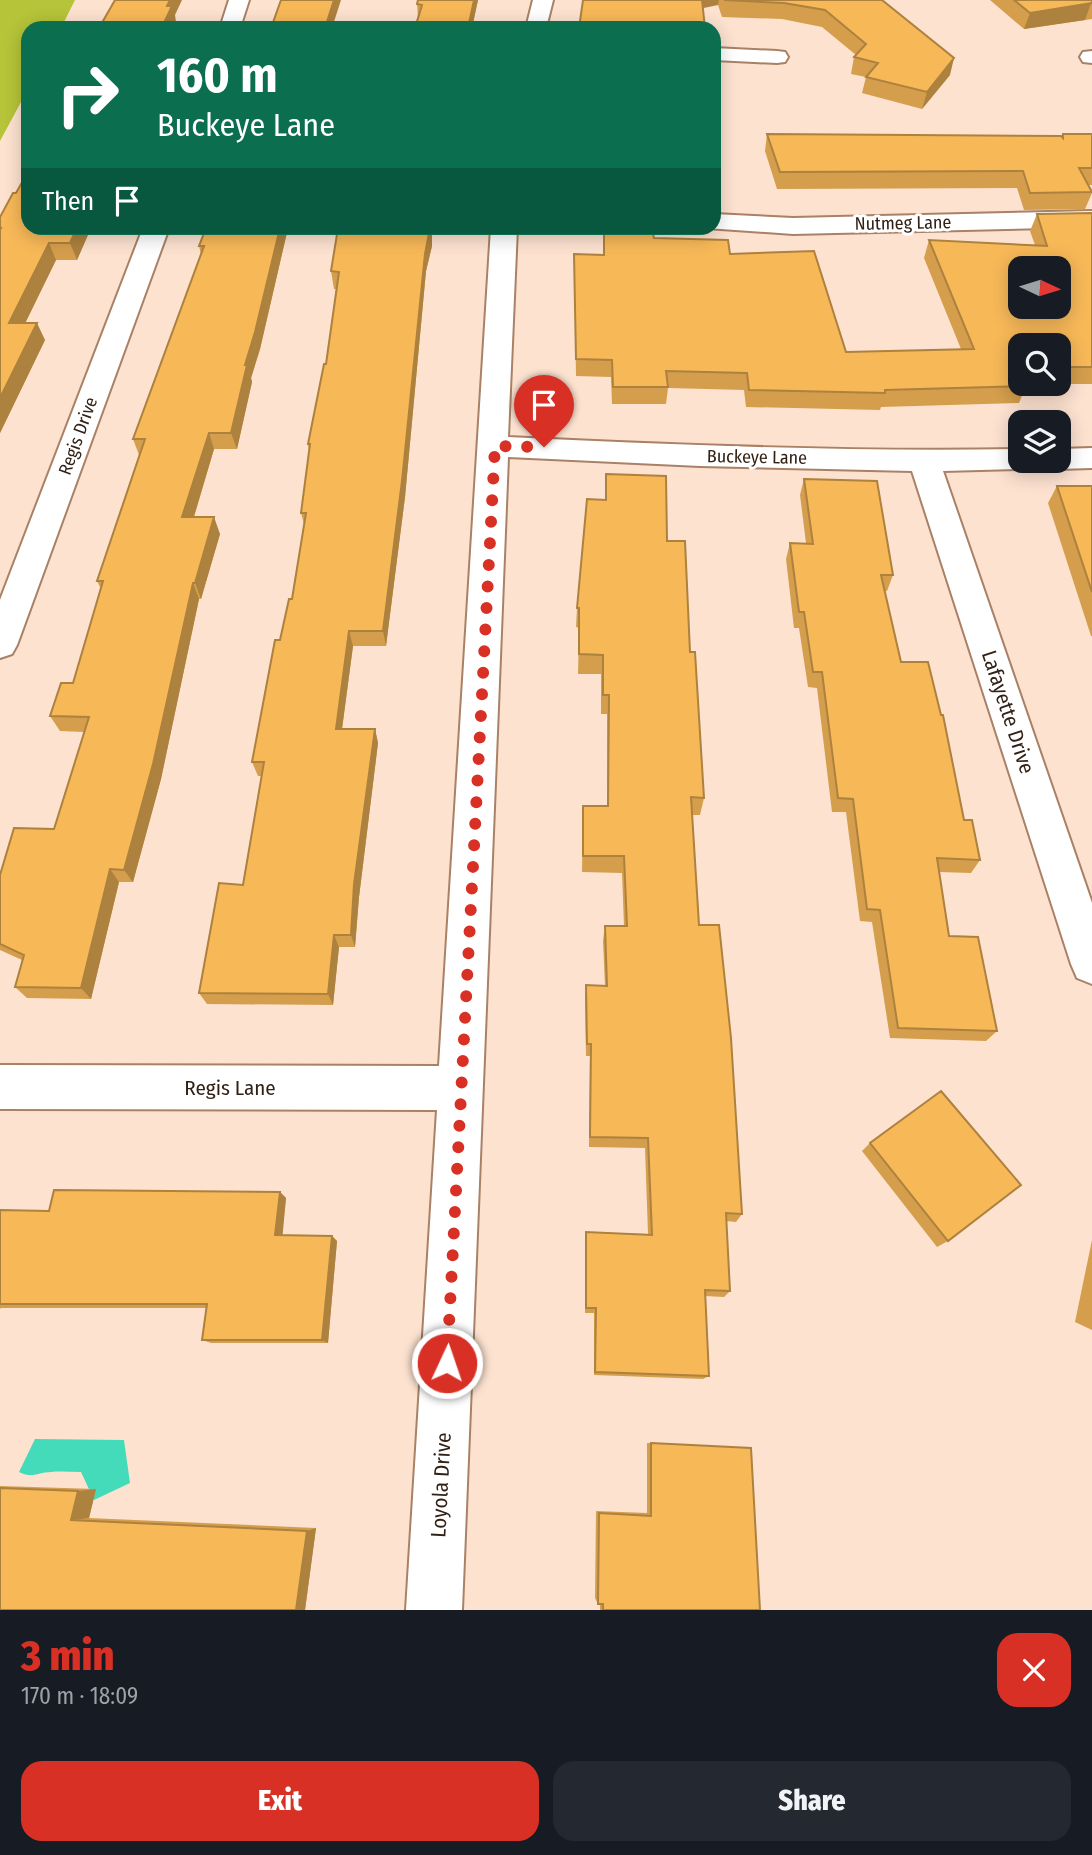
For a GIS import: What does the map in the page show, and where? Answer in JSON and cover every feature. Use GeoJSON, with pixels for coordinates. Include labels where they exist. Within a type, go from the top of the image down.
{"type":"FeatureCollection","features":[{"type":"Feature","properties":{"kind":"street"},"geometry":{"type":"LineString","coordinates":[[232,21],[239,0]]}},
{"type":"Feature","properties":{"kind":"street"},"geometry":{"type":"LineString","coordinates":[[538,21],[543,0]]}},
{"type":"Feature","properties":{"kind":"street"},"geometry":{"type":"LineString","coordinates":[[721,54],[777,57]]}},
{"type":"Feature","properties":{"kind":"street","name":"Nutmeg Lane"},"geometry":{"type":"LineString","coordinates":[[721,222],[793,226],[1092,219]]}},
{"type":"Feature","properties":{"kind":"street","name":"Regis Drive"},"geometry":{"type":"LineString","coordinates":[[0,645],[153,235]]}},
{"type":"Feature","properties":{"kind":"street","name":"Loyola Drive"},"geometry":{"type":"LineString","coordinates":[[434,1610],[504,235]]}},
{"type":"Feature","properties":{"kind":"street","name":"Buckeye Lane"},"geometry":{"type":"LineString","coordinates":[[495,446],[700,456],[924,461],[1008,459]]}},
{"type":"Feature","properties":{"kind":"street"},"geometry":{"type":"LineString","coordinates":[[1071,458],[1092,458]]}},
{"type":"Feature","properties":{"kind":"street","name":"Lafayette Drive"},"geometry":{"type":"LineString","coordinates":[[924,461],[1092,964]]}},
{"type":"Feature","properties":{"kind":"street","name":"Regis Lane"},"geometry":{"type":"LineString","coordinates":[[0,1087],[461,1088]]}},
{"type":"Feature","properties":{"kind":"green space"},"geometry":{"type":"Polygon","coordinates":[[[0,0],[75,0],[64,21],[21,21],[21,102],[0,141],[0,0]]]}},
{"type":"Feature","properties":{"kind":"water"},"geometry":{"type":"Polygon","coordinates":[[[35,1439],[124,1440],[130,1483],[94,1500],[81,1472],[46,1472],[32,1475],[19,1472],[35,1439]]]}},
{"type":"Feature","properties":{"kind":"building"},"geometry":{"type":"Polygon","coordinates":[[[115,0],[170,0],[167,6],[172,6],[165,21],[103,21],[115,0]]]}},
{"type":"Feature","properties":{"kind":"building"},"geometry":{"type":"Polygon","coordinates":[[[281,0],[334,0],[327,21],[274,21],[281,0]]]}},
{"type":"Feature","properties":{"kind":"building"},"geometry":{"type":"Polygon","coordinates":[[[418,0],[474,0],[470,21],[417,21],[422,5],[417,4],[418,0]]]}},
{"type":"Feature","properties":{"kind":"building"},"geometry":{"type":"Polygon","coordinates":[[[583,0],[702,0],[704,21],[580,21],[583,0]]]}},
{"type":"Feature","properties":{"kind":"building"},"geometry":{"type":"Polygon","coordinates":[[[724,0],[882,0],[954,58],[927,92],[866,77],[878,63],[854,57],[866,44],[825,10],[784,3],[724,0]]]}},
{"type":"Feature","properties":{"kind":"building"},"geometry":{"type":"Polygon","coordinates":[[[1014,0],[1092,0],[1092,3],[1030,13],[1014,0]]]}},
{"type":"Feature","properties":{"kind":"building"},"geometry":{"type":"Polygon","coordinates":[[[767,134],[1063,138],[1063,134],[1092,134],[1092,168],[1079,168],[1092,192],[1030,193],[1023,171],[780,172],[767,134]]]}},
{"type":"Feature","properties":{"kind":"building"},"geometry":{"type":"Polygon","coordinates":[[[21,184],[21,235],[74,235],[70,243],[49,243],[9,323],[37,323],[0,398],[0,217],[13,193],[16,193],[21,184]]]}},
{"type":"Feature","properties":{"kind":"building"},"geometry":{"type":"Polygon","coordinates":[[[1092,213],[1092,367],[1071,367],[1071,333],[1008,333],[1008,387],[885,390],[885,393],[749,390],[747,373],[666,371],[668,387],[613,387],[612,360],[576,359],[574,254],[604,255],[604,235],[728,240],[730,254],[814,251],[846,352],[974,349],[929,240],[1047,246],[1037,214],[1092,213]]]}},
{"type":"Feature","properties":{"kind":"building"},"geometry":{"type":"Polygon","coordinates":[[[203,235],[278,235],[245,365],[231,433],[209,433],[182,517],[214,517],[193,583],[153,764],[124,870],[110,869],[81,988],[15,987],[24,955],[0,944],[0,875],[14,828],[54,829],[89,717],[50,716],[61,683],[73,683],[103,581],[97,581],[145,439],[133,439],[204,246],[199,246],[203,235]]]}},
{"type":"Feature","properties":{"kind":"building"},"geometry":{"type":"Polygon","coordinates":[[[337,235],[429,235],[383,631],[349,631],[336,729],[375,729],[354,884],[351,935],[334,935],[328,994],[199,993],[219,883],[243,885],[264,762],[252,762],[275,640],[280,640],[289,599],[292,599],[306,513],[301,513],[308,444],[326,364],[339,272],[331,271],[337,235]]]}},
{"type":"Feature","properties":{"kind":"building"},"geometry":{"type":"Polygon","coordinates":[[[606,474],[666,476],[667,541],[685,541],[690,652],[695,652],[704,798],[691,797],[699,925],[719,925],[731,1038],[742,1214],[726,1213],[730,1291],[705,1290],[709,1376],[595,1372],[596,1308],[586,1308],[586,1232],[652,1235],[648,1138],[590,1137],[591,1044],[587,1044],[586,985],[607,986],[605,926],[627,926],[624,856],[583,856],[583,806],[608,806],[609,695],[603,695],[603,655],[579,654],[577,608],[587,499],[606,500],[606,474]]]}},
{"type":"Feature","properties":{"kind":"building"},"geometry":{"type":"Polygon","coordinates":[[[804,479],[877,481],[893,575],[881,575],[901,662],[928,662],[943,715],[964,820],[972,820],[980,860],[937,858],[949,936],[978,937],[997,1031],[898,1028],[880,910],[867,909],[853,799],[838,798],[822,672],[813,672],[804,612],[799,612],[790,543],[813,544],[804,479]]]}},
{"type":"Feature","properties":{"kind":"building"},"geometry":{"type":"Polygon","coordinates":[[[1057,486],[1092,486],[1092,592],[1057,486]]]}},
{"type":"Feature","properties":{"kind":"building"},"geometry":{"type":"Polygon","coordinates":[[[941,1091],[1021,1185],[948,1241],[870,1143],[941,1091]]]}},
{"type":"Feature","properties":{"kind":"building"},"geometry":{"type":"Polygon","coordinates":[[[54,1190],[280,1192],[275,1235],[332,1236],[322,1340],[202,1340],[207,1304],[0,1304],[0,1210],[49,1211],[54,1190]]]}},
{"type":"Feature","properties":{"kind":"building"},"geometry":{"type":"Polygon","coordinates":[[[651,1443],[751,1448],[760,1610],[603,1610],[603,1604],[598,1604],[599,1513],[651,1516],[651,1443]]]}},
{"type":"Feature","properties":{"kind":"building"},"geometry":{"type":"Polygon","coordinates":[[[0,1488],[78,1491],[71,1520],[307,1531],[296,1610],[0,1610],[0,1488]]]}},
{"type":"Feature","properties":{"kind":"route"},"geometry":{"type":"LineString","coordinates":[[447,1363],[495,446],[544,447]]}}]}
